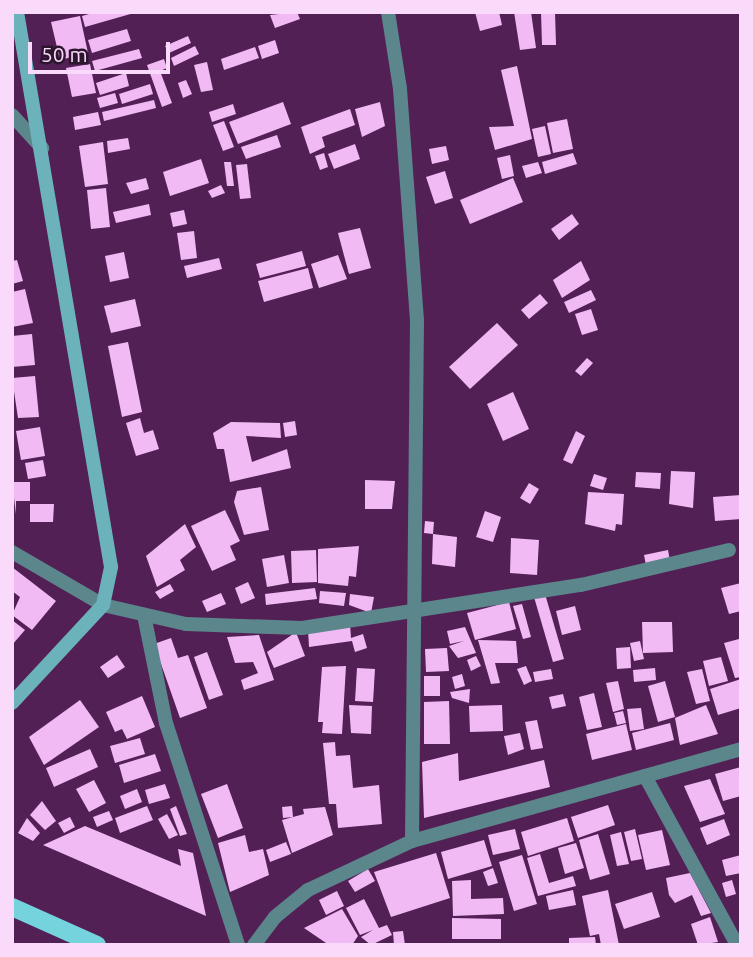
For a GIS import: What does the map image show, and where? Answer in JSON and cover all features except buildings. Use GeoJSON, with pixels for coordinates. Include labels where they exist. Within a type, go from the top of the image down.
{"type":"FeatureCollection","features":[{"type":"Feature","properties":{"kind":"main road"},"geometry":{"type":"LineString","coordinates":[[12,703],[103,605],[111,567],[17,12]]}},
{"type":"Feature","properties":{"kind":"main road"},"geometry":{"type":"LineString","coordinates":[[12,907],[97,945]]}},
{"type":"Feature","properties":{"kind":"street"},"geometry":{"type":"LineString","coordinates":[[388,12],[400,89],[417,320],[412,611],[412,841]]}},
{"type":"Feature","properties":{"kind":"street"},"geometry":{"type":"LineString","coordinates":[[12,115],[42,148]]}},
{"type":"Feature","properties":{"kind":"street"},"geometry":{"type":"LineString","coordinates":[[12,552],[103,605],[186,624],[302,628],[581,585],[729,550]]}},
{"type":"Feature","properties":{"kind":"street"},"geometry":{"type":"LineString","coordinates":[[144,615],[166,723],[238,945]]}},
{"type":"Feature","properties":{"kind":"street"},"geometry":{"type":"LineString","coordinates":[[254,945],[275,917],[308,890],[412,841],[741,748]]}},
{"type":"Feature","properties":{"kind":"street"},"geometry":{"type":"LineString","coordinates":[[645,776],[737,945]]}}]}
